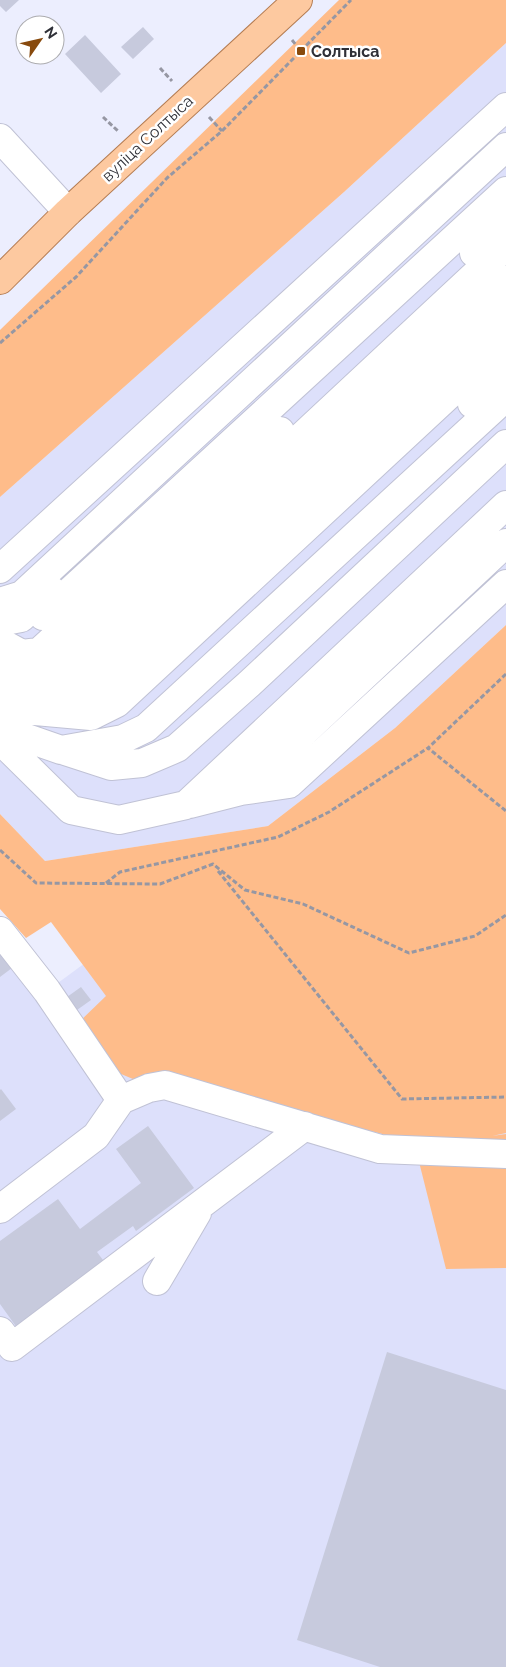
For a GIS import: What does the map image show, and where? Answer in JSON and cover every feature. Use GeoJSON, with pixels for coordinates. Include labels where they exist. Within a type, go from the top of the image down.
{"type":"FeatureCollection","features":[{"type":"Feature","properties":{"kind":"main road","name":"вуліца Солтыса"},"geometry":{"type":"LineString","coordinates":[[0,280],[68,212],[298,0]]}},
{"type":"Feature","properties":{"kind":"street"},"geometry":{"type":"LineString","coordinates":[[0,545],[506,87]]}},
{"type":"Feature","properties":{"kind":"street"},"geometry":{"type":"LineString","coordinates":[[0,569],[506,107]]}},
{"type":"Feature","properties":{"kind":"street"},"geometry":{"type":"LineString","coordinates":[[0,584],[15,578],[506,126]]}},
{"type":"Feature","properties":{"kind":"street"},"geometry":{"type":"LineString","coordinates":[[0,138],[68,212]]}},
{"type":"Feature","properties":{"kind":"street"},"geometry":{"type":"LineString","coordinates":[[0,602],[22,595],[506,147]]}},
{"type":"Feature","properties":{"kind":"street"},"geometry":{"type":"LineString","coordinates":[[506,170],[21,618],[7,669],[18,736],[61,750],[142,763],[177,748],[249,684],[506,444]]}},
{"type":"Feature","properties":{"kind":"street"},"geometry":{"type":"LineString","coordinates":[[7,669],[26,633],[506,191]]}},
{"type":"Feature","properties":{"kind":"street"},"geometry":{"type":"LineString","coordinates":[[7,669],[31,644],[506,206]]}},
{"type":"Feature","properties":{"kind":"street"},"geometry":{"type":"LineString","coordinates":[[7,669],[22,654],[39,652],[506,223]]}},
{"type":"Feature","properties":{"kind":"street"},"geometry":{"type":"LineString","coordinates":[[7,669],[44,673],[64,658],[506,246]]}},
{"type":"Feature","properties":{"kind":"street"},"geometry":{"type":"LineString","coordinates":[[7,669],[62,674],[506,260]]}},
{"type":"Feature","properties":{"kind":"street"},"geometry":{"type":"LineString","coordinates":[[68,691],[506,280]]}},
{"type":"Feature","properties":{"kind":"street"},"geometry":{"type":"LineString","coordinates":[[68,691],[100,676],[506,295]]}},
{"type":"Feature","properties":{"kind":"street"},"geometry":{"type":"LineString","coordinates":[[7,669],[68,691],[95,691],[106,685],[315,493],[506,313]]}},
{"type":"Feature","properties":{"kind":"street"},"geometry":{"type":"LineString","coordinates":[[91,716],[117,703],[506,342]]}},
{"type":"Feature","properties":{"kind":"street"},"geometry":{"type":"LineString","coordinates":[[7,669],[91,716],[123,710],[156,685],[506,358]]}},
{"type":"Feature","properties":{"kind":"street"},"geometry":{"type":"LineString","coordinates":[[7,669],[60,726],[90,732],[115,730],[176,680],[506,372]]}},
{"type":"Feature","properties":{"kind":"street"},"geometry":{"type":"LineString","coordinates":[[61,750],[123,739],[146,728],[506,397]]}},
{"type":"Feature","properties":{"kind":"street"},"geometry":{"type":"LineString","coordinates":[[116,760],[153,739],[506,411]]}},
{"type":"Feature","properties":{"kind":"street"},"geometry":{"type":"LineString","coordinates":[[116,760],[152,751],[171,736],[506,427]]}},
{"type":"Feature","properties":{"kind":"street"},"geometry":{"type":"LineString","coordinates":[[116,760],[143,774],[168,774],[506,460]]}},
{"type":"Feature","properties":{"kind":"street"},"geometry":{"type":"LineString","coordinates":[[174,809],[506,488]]}},
{"type":"Feature","properties":{"kind":"street"},"geometry":{"type":"LineString","coordinates":[[174,809],[506,505]]}},
{"type":"Feature","properties":{"kind":"street"},"geometry":{"type":"LineString","coordinates":[[240,792],[506,525]]}},
{"type":"Feature","properties":{"kind":"street"},"geometry":{"type":"LineString","coordinates":[[240,792],[506,544]]}},
{"type":"Feature","properties":{"kind":"street"},"geometry":{"type":"LineString","coordinates":[[240,792],[506,561]]}},
{"type":"Feature","properties":{"kind":"street"},"geometry":{"type":"LineString","coordinates":[[0,740],[71,810],[119,820],[174,809],[240,792],[288,784],[506,584]]}},
{"type":"Feature","properties":{"kind":"street"},"geometry":{"type":"LineString","coordinates":[[0,931],[47,991],[121,1100]]}},
{"type":"Feature","properties":{"kind":"street"},"geometry":{"type":"LineString","coordinates":[[0,1209],[96,1136],[121,1100],[150,1088],[165,1085],[380,1149],[506,1154]]}},
{"type":"Feature","properties":{"kind":"street"},"geometry":{"type":"LineString","coordinates":[[0,1331],[12,1347],[305,1126]]}},
{"type":"Feature","properties":{"kind":"street"},"geometry":{"type":"LineString","coordinates":[[157,1281],[203,1203]]}},
{"type":"Feature","properties":{"kind":"path"},"geometry":{"type":"LineString","coordinates":[[0,343],[76,277],[167,178],[222,131],[351,0]]}},
{"type":"Feature","properties":{"kind":"path"},"geometry":{"type":"LineString","coordinates":[[105,884],[120,872],[278,837],[329,812],[428,748],[506,674]]}},
{"type":"Feature","properties":{"kind":"path"},"geometry":{"type":"LineString","coordinates":[[428,748],[506,811]]}},
{"type":"Feature","properties":{"kind":"path"},"geometry":{"type":"LineString","coordinates":[[0,850],[36,882],[160,884],[213,864]]}},
{"type":"Feature","properties":{"kind":"path"},"geometry":{"type":"LineString","coordinates":[[213,864],[245,890],[303,904],[409,953],[476,936],[506,915]]}},
{"type":"Feature","properties":{"kind":"path"},"geometry":{"type":"LineString","coordinates":[[213,864],[402,1099],[506,1097]]}},
{"type":"Feature","properties":{"kind":"shaded area"},"geometry":{"type":"Polygon","coordinates":[[[339,0],[506,0],[506,43],[344,192],[0,497],[0,330],[339,0]]]}},
{"type":"Feature","properties":{"kind":"shaded area"},"geometry":{"type":"Polygon","coordinates":[[[506,43],[506,625],[395,728],[268,826],[45,861],[0,814],[0,497],[344,192],[506,43]]]}},
{"type":"Feature","properties":{"kind":"shaded area"},"geometry":{"type":"Polygon","coordinates":[[[506,625],[506,1133],[492,1136],[506,1134],[506,1268],[446,1269],[415,1146],[421,1144],[149,1074],[140,1082],[114,1071],[77,1024],[106,996],[51,922],[26,938],[0,909],[0,814],[45,861],[268,826],[395,728],[506,625]]]}},
{"type":"Feature","properties":{"kind":"shaded area"},"geometry":{"type":"Polygon","coordinates":[[[195,882],[506,1116],[506,1667],[0,1667],[0,946],[47,991],[195,882]]]}},
{"type":"Feature","properties":{"kind":"building"},"geometry":{"type":"Polygon","coordinates":[[[0,0],[19,0],[6,12],[0,6],[0,0]]]}},
{"type":"Feature","properties":{"kind":"building"},"geometry":{"type":"Polygon","coordinates":[[[143,27],[154,39],[133,59],[121,47],[143,27]]]}},
{"type":"Feature","properties":{"kind":"building"},"geometry":{"type":"Polygon","coordinates":[[[85,35],[121,74],[101,93],[65,54],[85,35]]]}},
{"type":"Feature","properties":{"kind":"building"},"geometry":{"type":"Polygon","coordinates":[[[0,951],[12,968],[0,977],[0,951]]]}},
{"type":"Feature","properties":{"kind":"building"},"geometry":{"type":"Polygon","coordinates":[[[81,987],[91,1000],[70,1015],[60,1002],[81,987]]]}},
{"type":"Feature","properties":{"kind":"building"},"geometry":{"type":"Polygon","coordinates":[[[0,1090],[16,1109],[0,1121],[0,1090]]]}},
{"type":"Feature","properties":{"kind":"building"},"geometry":{"type":"Polygon","coordinates":[[[148,1126],[194,1188],[136,1231],[133,1226],[97,1252],[109,1268],[20,1332],[0,1304],[0,1241],[58,1199],[80,1229],[141,1183],[116,1149],[148,1126]]]}},
{"type":"Feature","properties":{"kind":"building"},"geometry":{"type":"Polygon","coordinates":[[[387,1352],[506,1390],[506,1667],[380,1667],[297,1640],[387,1352]]]}},
{"type":"Feature","properties":{"kind":"place","name":"Солтыса"},"geometry":{"type":"Point","coordinates":[301,51]}}]}
